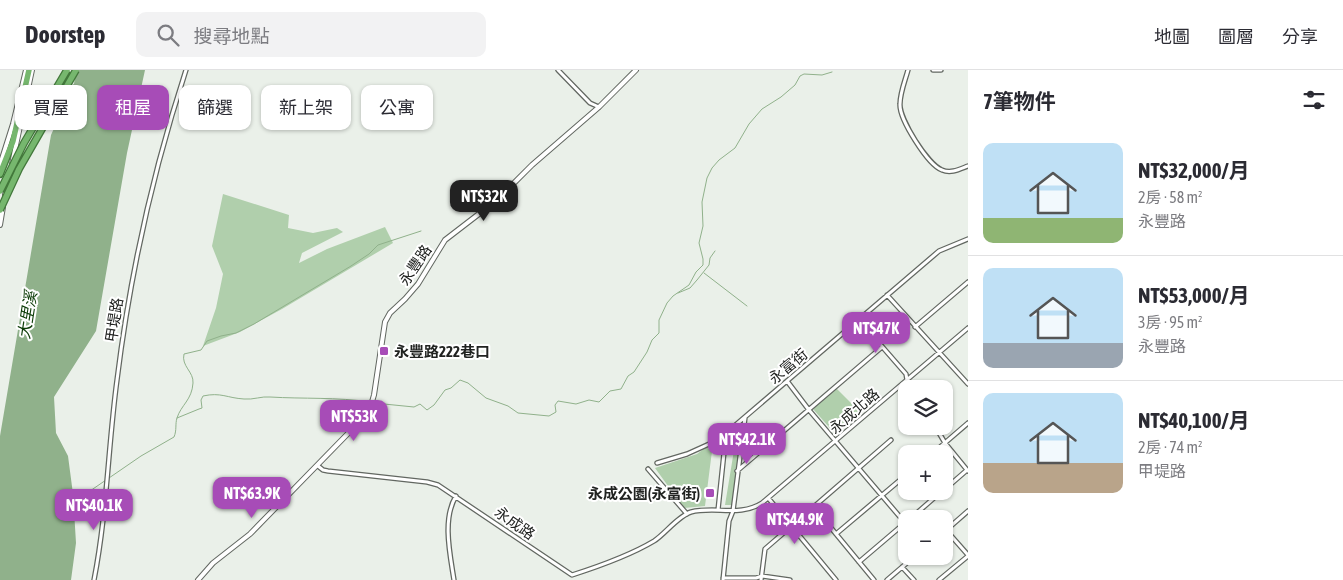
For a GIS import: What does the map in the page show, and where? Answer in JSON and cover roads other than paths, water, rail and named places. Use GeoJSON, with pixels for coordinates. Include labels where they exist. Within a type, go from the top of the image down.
{"type":"FeatureCollection","features":[{"type":"Feature","properties":{"kind":"highway"},"geometry":{"type":"LineString","coordinates":[[0,174],[13,141],[29,70]]}},
{"type":"Feature","properties":{"kind":"highway"},"geometry":{"type":"LineString","coordinates":[[3,190],[24,143],[67,70]]}},
{"type":"Feature","properties":{"kind":"highway"},"geometry":{"type":"LineString","coordinates":[[0,210],[19,169],[76,70]]}},
{"type":"Feature","properties":{"kind":"street"},"geometry":{"type":"LineString","coordinates":[[0,165],[29,70]]}},
{"type":"Feature","properties":{"kind":"street"},"geometry":{"type":"LineString","coordinates":[[0,225],[3,190],[29,70]]}},
{"type":"Feature","properties":{"kind":"street","name":"甲堤路"},"geometry":{"type":"LineString","coordinates":[[94,580],[103,526],[116,383],[128,305],[151,192],[186,70]]}},
{"type":"Feature","properties":{"kind":"street"},"geometry":{"type":"LineString","coordinates":[[558,70],[590,103],[599,107]]}},
{"type":"Feature","properties":{"kind":"street","name":"永豐路"},"geometry":{"type":"LineString","coordinates":[[318,466],[363,419],[372,405],[385,322],[390,313],[418,284],[443,243],[497,200],[532,165],[599,107],[636,70]]}},
{"type":"Feature","properties":{"kind":"street"},"geometry":{"type":"LineString","coordinates":[[908,70],[900,104],[902,118],[930,162],[943,170],[955,171],[968,166]]}},
{"type":"Feature","properties":{"kind":"street"},"geometry":{"type":"LineString","coordinates":[[933,70],[941,70]]}},
{"type":"Feature","properties":{"kind":"street"},"geometry":{"type":"LineString","coordinates":[[0,186],[3,190]]}},
{"type":"Feature","properties":{"kind":"street","name":"永富街"},"geometry":{"type":"LineString","coordinates":[[657,463],[677,458],[718,440],[941,249],[968,239]]}},
{"type":"Feature","properties":{"kind":"street"},"geometry":{"type":"LineString","coordinates":[[915,327],[968,282]]}},
{"type":"Feature","properties":{"kind":"street"},"geometry":{"type":"LineString","coordinates":[[887,295],[968,384]]}},
{"type":"Feature","properties":{"kind":"street"},"geometry":{"type":"LineString","coordinates":[[859,320],[906,374],[907,380]]}},
{"type":"Feature","properties":{"kind":"street","name":"永成北路"},"geometry":{"type":"LineString","coordinates":[[907,380],[968,328]]}},
{"type":"Feature","properties":{"kind":"street"},"geometry":{"type":"LineString","coordinates":[[737,471],[882,347]]}},
{"type":"Feature","properties":{"kind":"street"},"geometry":{"type":"LineString","coordinates":[[786,381],[898,514]]}},
{"type":"Feature","properties":{"kind":"street","name":"永成北路"},"geometry":{"type":"LineString","coordinates":[[732,511],[756,507],[769,499],[898,388]]}},
{"type":"Feature","properties":{"kind":"street"},"geometry":{"type":"LineString","coordinates":[[744,418],[732,511],[729,521],[723,579],[761,578],[790,580]]}},
{"type":"Feature","properties":{"kind":"street"},"geometry":{"type":"LineString","coordinates":[[945,444],[968,424]]}},
{"type":"Feature","properties":{"kind":"street"},"geometry":{"type":"LineString","coordinates":[[718,510],[726,433]]}},
{"type":"Feature","properties":{"kind":"street"},"geometry":{"type":"LineString","coordinates":[[940,435],[967,471],[953,482]]}},
{"type":"Feature","properties":{"kind":"street"},"geometry":{"type":"LineString","coordinates":[[761,578],[765,548],[891,440]]}},
{"type":"Feature","properties":{"kind":"street"},"geometry":{"type":"LineString","coordinates":[[198,580],[213,564],[250,534],[318,466]]}},
{"type":"Feature","properties":{"kind":"street","name":"永成路"},"geometry":{"type":"LineString","coordinates":[[318,466],[328,471],[433,484],[456,496],[572,575],[610,562],[654,540],[688,514],[718,510],[732,511]]}},
{"type":"Feature","properties":{"kind":"street"},"geometry":{"type":"LineString","coordinates":[[648,469],[688,514]]}},
{"type":"Feature","properties":{"kind":"street"},"geometry":{"type":"LineString","coordinates":[[836,534],[898,482]]}},
{"type":"Feature","properties":{"kind":"street"},"geometry":{"type":"LineString","coordinates":[[454,580],[449,534],[451,504],[456,496]]}},
{"type":"Feature","properties":{"kind":"street"},"geometry":{"type":"LineString","coordinates":[[769,499],[836,580]]}},
{"type":"Feature","properties":{"kind":"street"},"geometry":{"type":"LineString","coordinates":[[920,510],[932,500]]}},
{"type":"Feature","properties":{"kind":"street"},"geometry":{"type":"LineString","coordinates":[[814,506],[874,580]]}},
{"type":"Feature","properties":{"kind":"street"},"geometry":{"type":"LineString","coordinates":[[953,524],[968,511]]}},
{"type":"Feature","properties":{"kind":"street"},"geometry":{"type":"LineString","coordinates":[[859,562],[898,530]]}},
{"type":"Feature","properties":{"kind":"street"},"geometry":{"type":"LineString","coordinates":[[939,580],[968,555],[953,539]]}},
{"type":"Feature","properties":{"kind":"street"},"geometry":{"type":"LineString","coordinates":[[886,580],[904,565]]}},
{"type":"Feature","properties":{"kind":"street"},"geometry":{"type":"LineString","coordinates":[[902,567],[914,580]]}},
{"type":"Feature","properties":{"kind":"water","name":"大里溪"},"geometry":{"type":"Polygon","coordinates":[[[76,70],[145,70],[142,85],[97,85],[97,130],[132,130],[96,331],[54,397],[56,433],[68,456],[73,494],[76,543],[71,580],[0,580],[0,436],[51,135],[53,130],[87,130],[87,85],[72,85],[74,84],[76,70]]]}},
{"type":"Feature","properties":{"kind":"waterway"},"geometry":{"type":"LineString","coordinates":[[374,403],[414,407],[420,404],[427,410],[434,405],[445,390],[451,388],[460,380],[468,383],[486,398],[508,406],[518,413],[549,416],[556,412],[555,405],[558,401],[576,404],[589,400],[599,402],[610,391],[621,389],[628,376],[634,372],[647,352],[652,340],[659,333],[659,320],[667,303],[673,296],[689,285],[696,272],[703,265],[699,243],[703,226],[702,202],[707,178],[712,168],[735,148],[749,124],[762,109],[795,85],[800,76],[804,74],[822,75],[832,72]]}},
{"type":"Feature","properties":{"kind":"waterway"},"geometry":{"type":"LineString","coordinates":[[109,478],[141,456],[174,437],[177,418],[191,394],[193,383],[192,376],[184,362],[184,354],[201,350],[207,341],[236,333],[254,324],[351,266],[369,254],[378,245],[421,231]]}},
{"type":"Feature","properties":{"kind":"waterway"},"geometry":{"type":"LineString","coordinates":[[678,293],[690,288],[709,265],[710,258],[715,251]]}},
{"type":"Feature","properties":{"kind":"waterway"},"geometry":{"type":"LineString","coordinates":[[704,273],[747,306]]}},
{"type":"Feature","properties":{"kind":"waterway"},"geometry":{"type":"LineString","coordinates":[[177,418],[202,408],[201,400],[203,396],[209,395],[247,399],[267,397],[370,402]]}},
{"type":"Feature","properties":{"kind":"waterway"},"geometry":{"type":"LineString","coordinates":[[74,502],[106,480]]}},
{"type":"Feature","properties":{"kind":"place","name":"永豐路222巷口"},"geometry":{"type":"Point","coordinates":[384,351]}},
{"type":"Feature","properties":{"kind":"place","name":"永成公園(永富街)"},"geometry":{"type":"Point","coordinates":[710,493]}}]}
